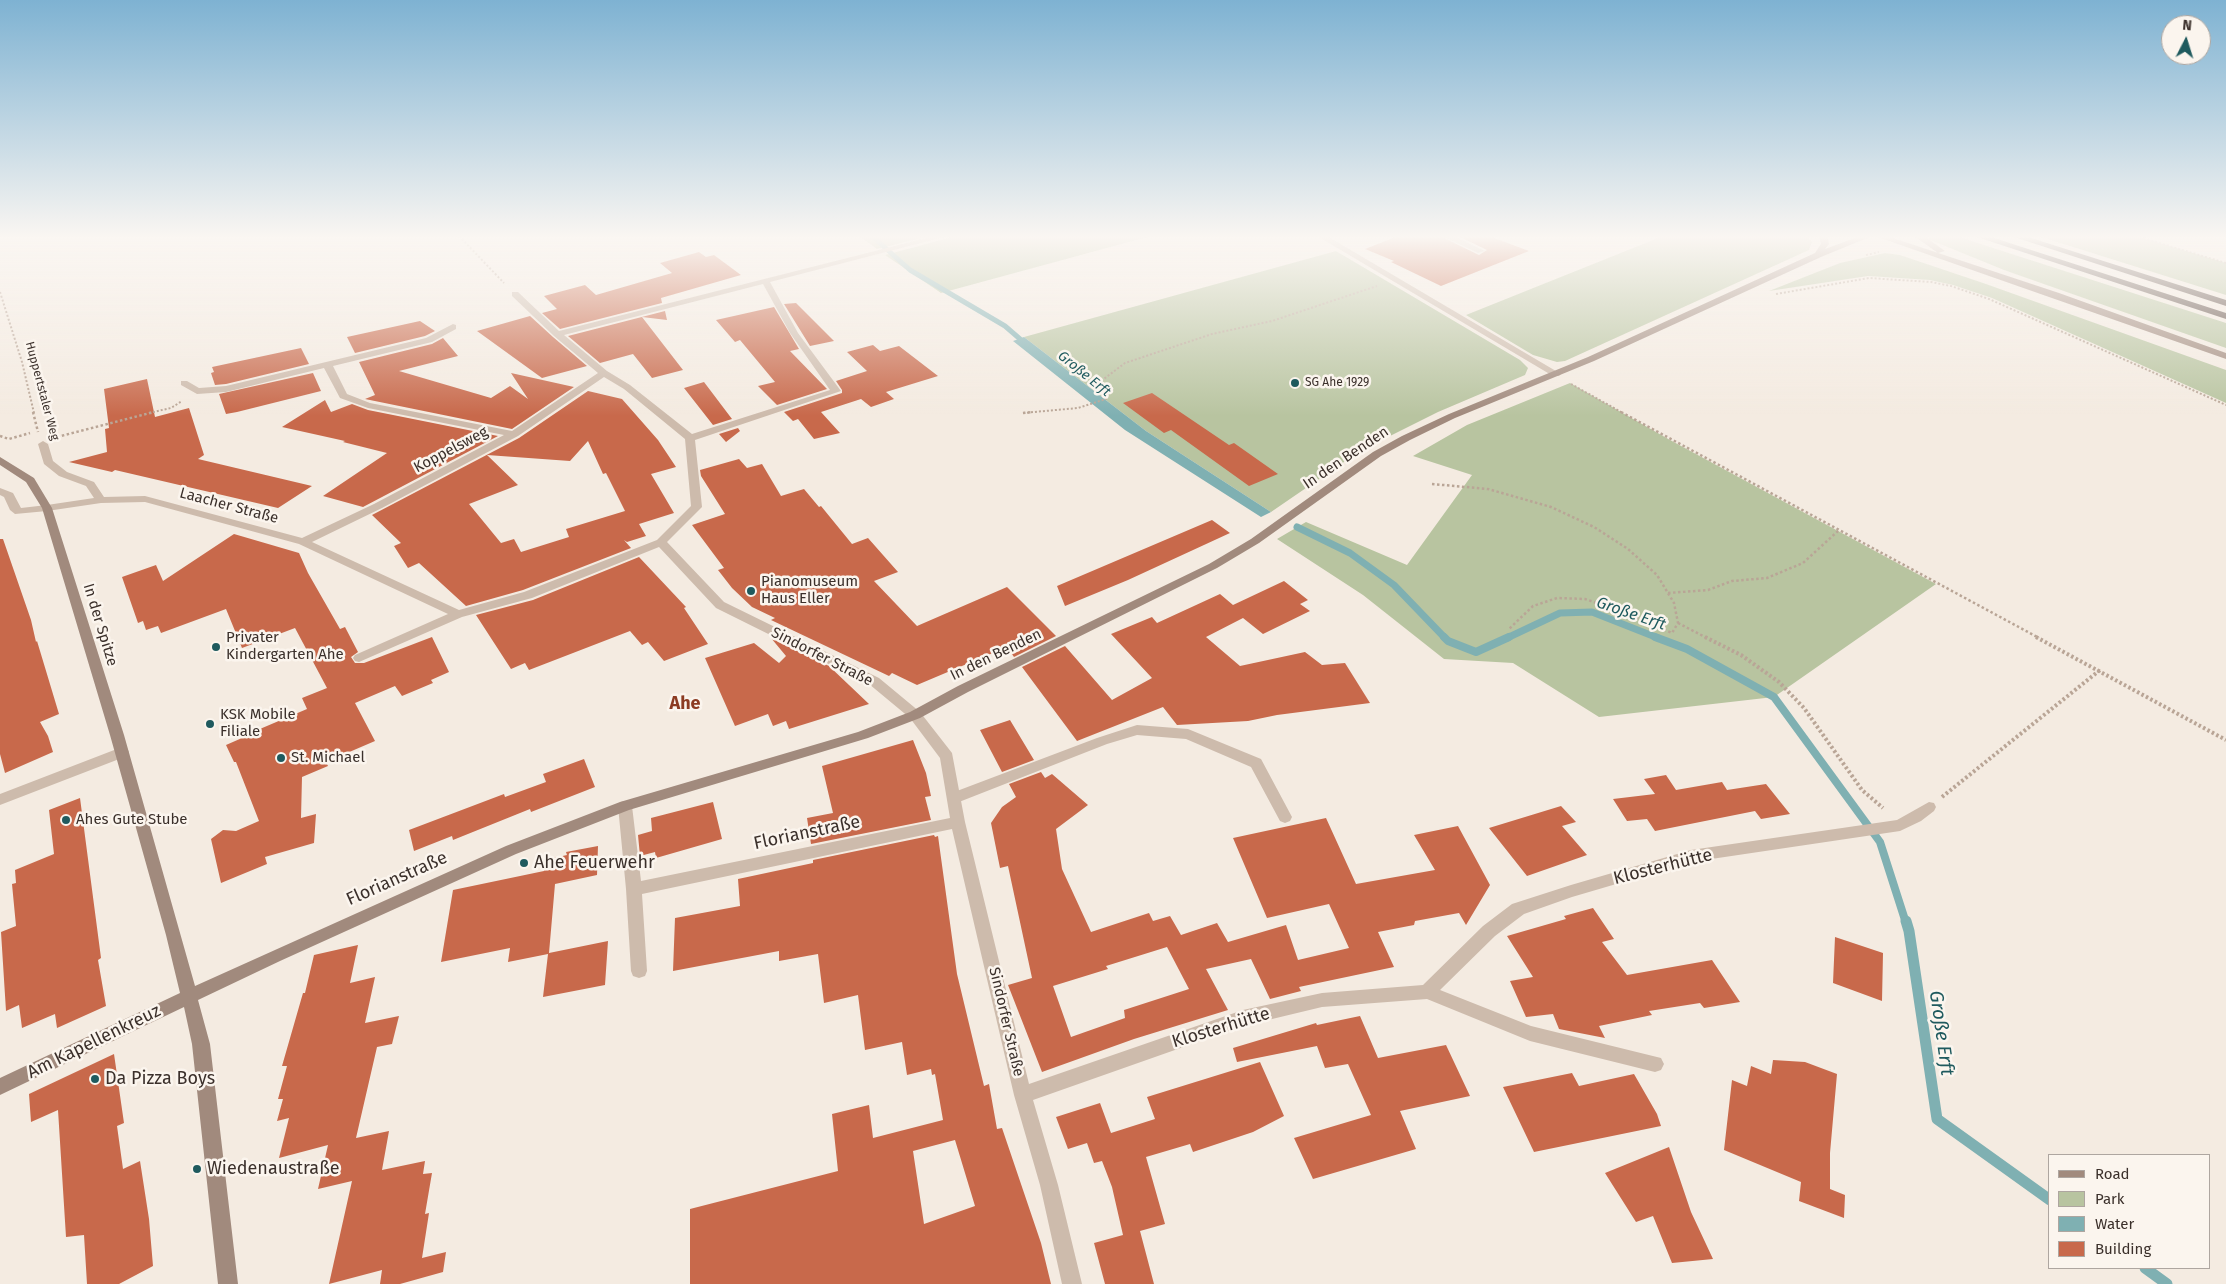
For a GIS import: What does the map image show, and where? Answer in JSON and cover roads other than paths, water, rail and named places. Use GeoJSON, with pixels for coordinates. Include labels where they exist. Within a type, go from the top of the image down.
{"type":"FeatureCollection","features":[{"type":"Feature","properties":{"kind":"highway"},"geometry":{"type":"LineString","coordinates":[[2164,296],[2226,316]]}},
{"type":"Feature","properties":{"kind":"highway"},"geometry":{"type":"LineString","coordinates":[[2204,296],[2226,303]]}},
{"type":"Feature","properties":{"kind":"street"},"geometry":{"type":"LineString","coordinates":[[359,658],[458,614],[528,595],[661,542],[696,507],[690,438],[627,387],[604,373],[517,296]]}},
{"type":"Feature","properties":{"kind":"street"},"geometry":{"type":"LineString","coordinates":[[558,334],[707,296]]}},
{"type":"Feature","properties":{"kind":"street"},"geometry":{"type":"LineString","coordinates":[[690,438],[836,390],[794,333],[774,296]]}},
{"type":"Feature","properties":{"kind":"street"},"geometry":{"type":"LineString","coordinates":[[1424,296],[1556,374]]}},
{"type":"Feature","properties":{"kind":"street","name":"In den Benden"},"geometry":{"type":"LineString","coordinates":[[914,715],[1213,566],[1255,541],[1377,454],[1406,438],[1452,416],[1556,374],[1728,296]]}},
{"type":"Feature","properties":{"kind":"street"},"geometry":{"type":"LineString","coordinates":[[2055,296],[2226,356]]}},
{"type":"Feature","properties":{"kind":"street"},"geometry":{"type":"LineString","coordinates":[[184,383],[198,391],[226,389],[428,340],[453,327]]}},
{"type":"Feature","properties":{"kind":"street"},"geometry":{"type":"LineString","coordinates":[[327,364],[343,396],[368,405],[514,434]]}},
{"type":"Feature","properties":{"kind":"street","name":"Koppelsweg"},"geometry":{"type":"LineString","coordinates":[[304,542],[378,506],[514,434],[604,373]]}},
{"type":"Feature","properties":{"kind":"street","name":"Huppertstaler Weg"},"geometry":{"type":"LineString","coordinates":[[42,442],[48,462],[63,474],[90,484],[101,500]]}},
{"type":"Feature","properties":{"kind":"street"},"geometry":{"type":"LineString","coordinates":[[0,460],[30,480],[47,508]]}},
{"type":"Feature","properties":{"kind":"street","name":"Laacher Straße"},"geometry":{"type":"LineString","coordinates":[[0,491],[9,495],[15,510],[19,512],[101,500],[145,499],[304,542],[458,614]]}},
{"type":"Feature","properties":{"kind":"street","name":"In der Spitze"},"geometry":{"type":"LineString","coordinates":[[47,508],[122,752]]}},
{"type":"Feature","properties":{"kind":"street","name":"Sindorfer Straße"},"geometry":{"type":"LineString","coordinates":[[661,542],[720,605],[874,681],[914,715],[947,757],[958,822],[1023,1095],[1049,1185],[1072,1284]]}},
{"type":"Feature","properties":{"kind":"street","name":"Florianstraße"},"geometry":{"type":"LineString","coordinates":[[189,997],[274,956],[511,850],[625,806],[863,735],[914,715]]}},
{"type":"Feature","properties":{"kind":"street"},"geometry":{"type":"LineString","coordinates":[[954,798],[1102,741],[1137,730],[1188,734],[1256,763],[1285,817]]}},
{"type":"Feature","properties":{"kind":"street"},"geometry":{"type":"LineString","coordinates":[[0,800],[122,752],[174,935],[201,1044],[228,1284]]}},
{"type":"Feature","properties":{"kind":"street"},"geometry":{"type":"LineString","coordinates":[[625,806],[634,889],[639,971]]}},
{"type":"Feature","properties":{"kind":"street","name":"Klosterhütte"},"geometry":{"type":"LineString","coordinates":[[1427,992],[1489,931],[1518,909],[1690,856],[1881,829],[1903,823],[1930,807]]}},
{"type":"Feature","properties":{"kind":"street","name":"Florianstraße"},"geometry":{"type":"LineString","coordinates":[[634,889],[958,822]]}},
{"type":"Feature","properties":{"kind":"street","name":"Klosterhütte"},"geometry":{"type":"LineString","coordinates":[[1023,1095],[1243,1018],[1322,1000],[1427,992],[1530,1033],[1655,1064]]}},
{"type":"Feature","properties":{"kind":"street","name":"Am Kapellenkreuz"},"geometry":{"type":"LineString","coordinates":[[0,1087],[189,997]]}},
{"type":"Feature","properties":{"kind":"water"},"geometry":{"type":"Polygon","coordinates":[[[1024,337],[1146,431],[1271,512],[1261,517],[1125,430],[1013,341],[1024,337]]]}},
{"type":"Feature","properties":{"kind":"waterway","name":"Große Erft"},"geometry":{"type":"LineString","coordinates":[[954,296],[1005,326],[1027,345]]}},
{"type":"Feature","properties":{"kind":"waterway","name":"Große Erft"},"geometry":{"type":"LineString","coordinates":[[1297,527],[1350,553],[1394,585],[1445,638]]}},
{"type":"Feature","properties":{"kind":"waterway","name":"Große Erft"},"geometry":{"type":"LineString","coordinates":[[1507,638],[1560,613],[1592,612],[1658,638]]}},
{"type":"Feature","properties":{"kind":"waterway","name":"Große Erft"},"geometry":{"type":"LineString","coordinates":[[1445,638],[1476,652],[1509,637]]}},
{"type":"Feature","properties":{"kind":"waterway","name":"Große Erft"},"geometry":{"type":"LineString","coordinates":[[1655,637],[1687,649],[1774,697],[1880,842],[1906,923]]}},
{"type":"Feature","properties":{"kind":"waterway","name":"Große Erft"},"geometry":{"type":"LineString","coordinates":[[1906,921],[1937,1119],[2048,1199]]}},
{"type":"Feature","properties":{"kind":"waterway","name":"Große Erft"},"geometry":{"type":"LineString","coordinates":[[2146,1269],[2167,1284]]}},
{"type":"Feature","properties":{"kind":"place","name":"SG Ahe 1929"},"geometry":{"type":"Point","coordinates":[1295,383]}},
{"type":"Feature","properties":{"kind":"place","name":"Pianomuseum Haus Eller"},"geometry":{"type":"Point","coordinates":[751,591]}},
{"type":"Feature","properties":{"kind":"place","name":"Privater Kindergarten Ahe"},"geometry":{"type":"Point","coordinates":[216,647]}},
{"type":"Feature","properties":{"kind":"place","name":"KSK Mobile Filiale"},"geometry":{"type":"Point","coordinates":[210,724]}},
{"type":"Feature","properties":{"kind":"place","name":"St. Michael"},"geometry":{"type":"Point","coordinates":[281,758]}},
{"type":"Feature","properties":{"kind":"place","name":"Ahes Gute Stube"},"geometry":{"type":"Point","coordinates":[66,820]}},
{"type":"Feature","properties":{"kind":"place","name":"Ahe Feuerwehr"},"geometry":{"type":"Point","coordinates":[524,863]}},
{"type":"Feature","properties":{"kind":"place","name":"Da Pizza Boys"},"geometry":{"type":"Point","coordinates":[95,1079]}},
{"type":"Feature","properties":{"kind":"place","name":"Wiedenaustraße"},"geometry":{"type":"Point","coordinates":[197,1169]}},
{"type":"Feature","properties":{"kind":"district","name":"Ahe"},"geometry":{"type":"Point","coordinates":[685,704]}}]}
